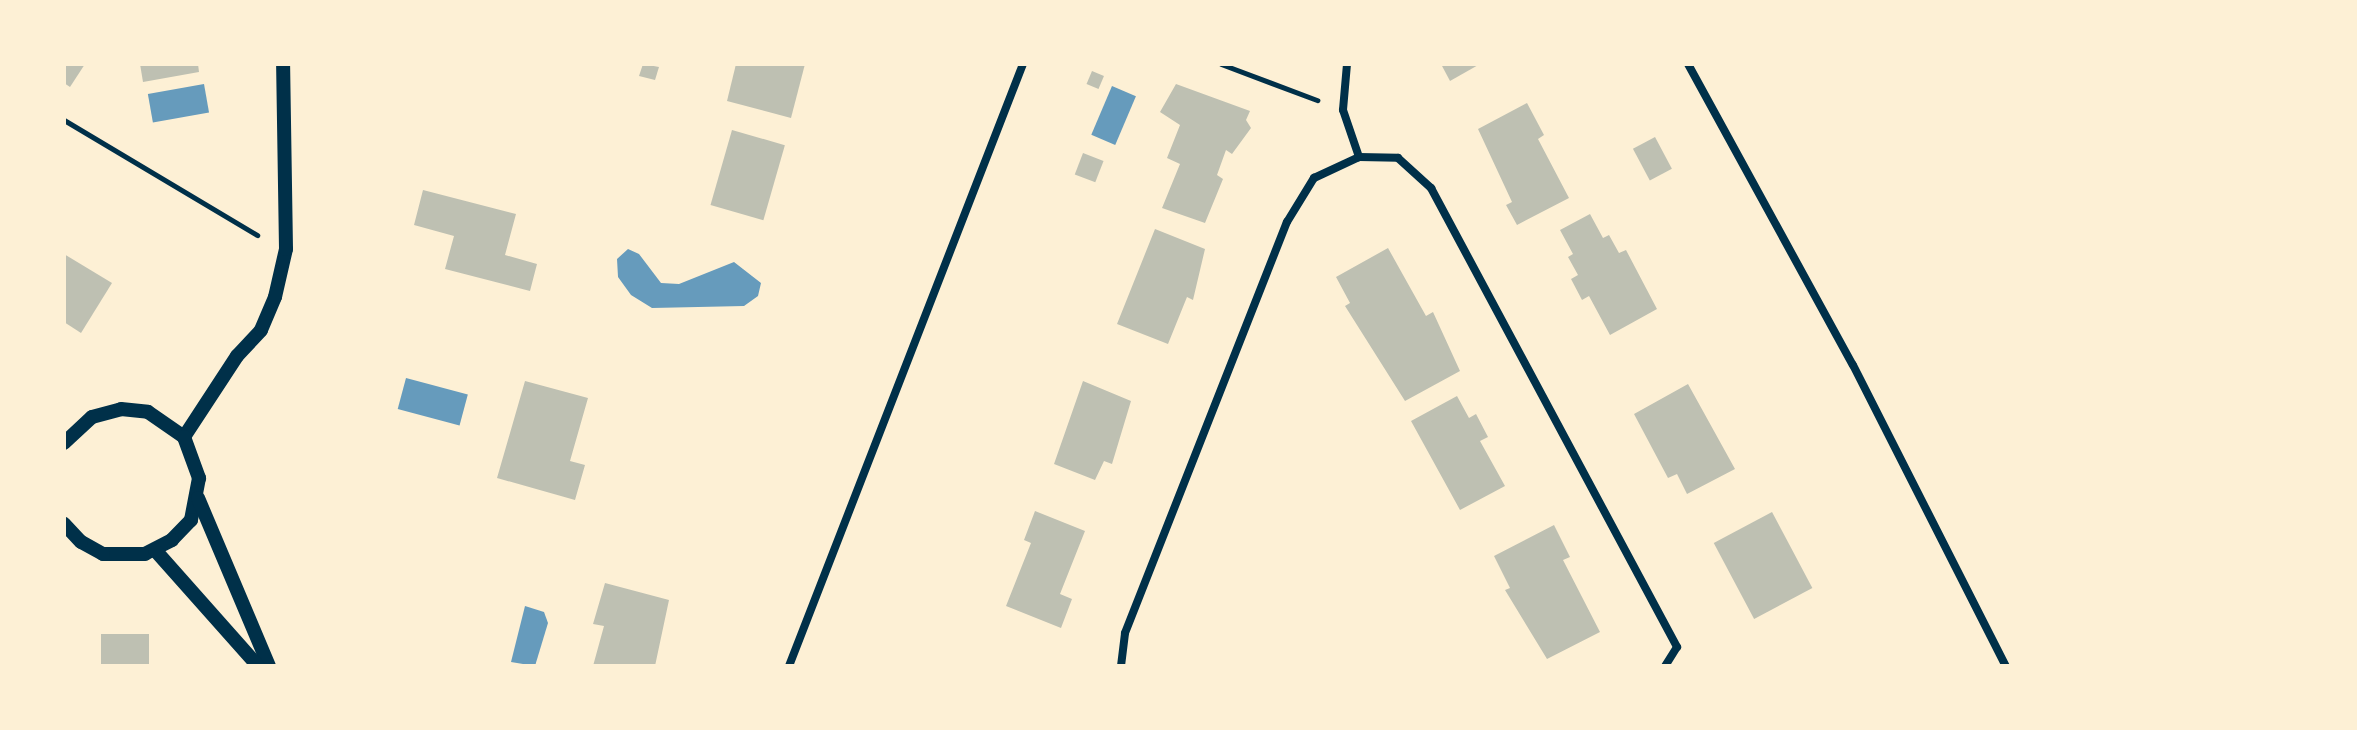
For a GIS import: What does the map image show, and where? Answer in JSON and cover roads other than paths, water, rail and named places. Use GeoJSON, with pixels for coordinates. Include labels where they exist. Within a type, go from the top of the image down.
{"type":"FeatureCollection","features":[{"type":"Feature","properties":{"kind":"street"},"geometry":{"type":"LineString","coordinates":[[184,437],[237,356],[261,330],[286,249],[283,64]]}},
{"type":"Feature","properties":{"kind":"street"},"geometry":{"type":"LineString","coordinates":[[789,666],[1023,64]]}},
{"type":"Feature","properties":{"kind":"street"},"geometry":{"type":"LineString","coordinates":[[1347,64],[1343,110],[1359,157]]}},
{"type":"Feature","properties":{"kind":"street"},"geometry":{"type":"LineString","coordinates":[[1688,64],[1853,365],[2006,666]]}},
{"type":"Feature","properties":{"kind":"street"},"geometry":{"type":"LineString","coordinates":[[1121,666],[1125,633],[1287,222],[1314,178],[1359,157],[1398,158],[1431,188],[1677,647],[1665,666]]}},
{"type":"Feature","properties":{"kind":"street"},"geometry":{"type":"LineString","coordinates":[[64,443],[92,417],[121,409],[158,416],[184,437],[196,459],[198,498],[269,666]]}},
{"type":"Feature","properties":{"kind":"street"},"geometry":{"type":"LineString","coordinates":[[64,524],[81,542],[103,554],[132,556],[155,550],[191,520],[198,498]]}},
{"type":"Feature","properties":{"kind":"street"},"geometry":{"type":"LineString","coordinates":[[155,550],[258,666]]}},
{"type":"Feature","properties":{"kind":"water"},"geometry":{"type":"Polygon","coordinates":[[[204,84],[209,113],[153,122],[148,94],[204,84]]]}},
{"type":"Feature","properties":{"kind":"water"},"geometry":{"type":"Polygon","coordinates":[[[1112,86],[1136,96],[1115,145],[1091,135],[1112,86]]]}},
{"type":"Feature","properties":{"kind":"water"},"geometry":{"type":"Polygon","coordinates":[[[628,249],[639,254],[661,283],[679,284],[734,262],[761,283],[758,296],[744,306],[652,308],[631,295],[618,277],[617,259],[628,249]]]}},
{"type":"Feature","properties":{"kind":"water"},"geometry":{"type":"Polygon","coordinates":[[[406,378],[468,395],[460,425],[398,409],[406,378]]]}},
{"type":"Feature","properties":{"kind":"water"},"geometry":{"type":"Polygon","coordinates":[[[525,606],[544,612],[548,623],[535,666],[511,662],[525,606]]]}}]}
